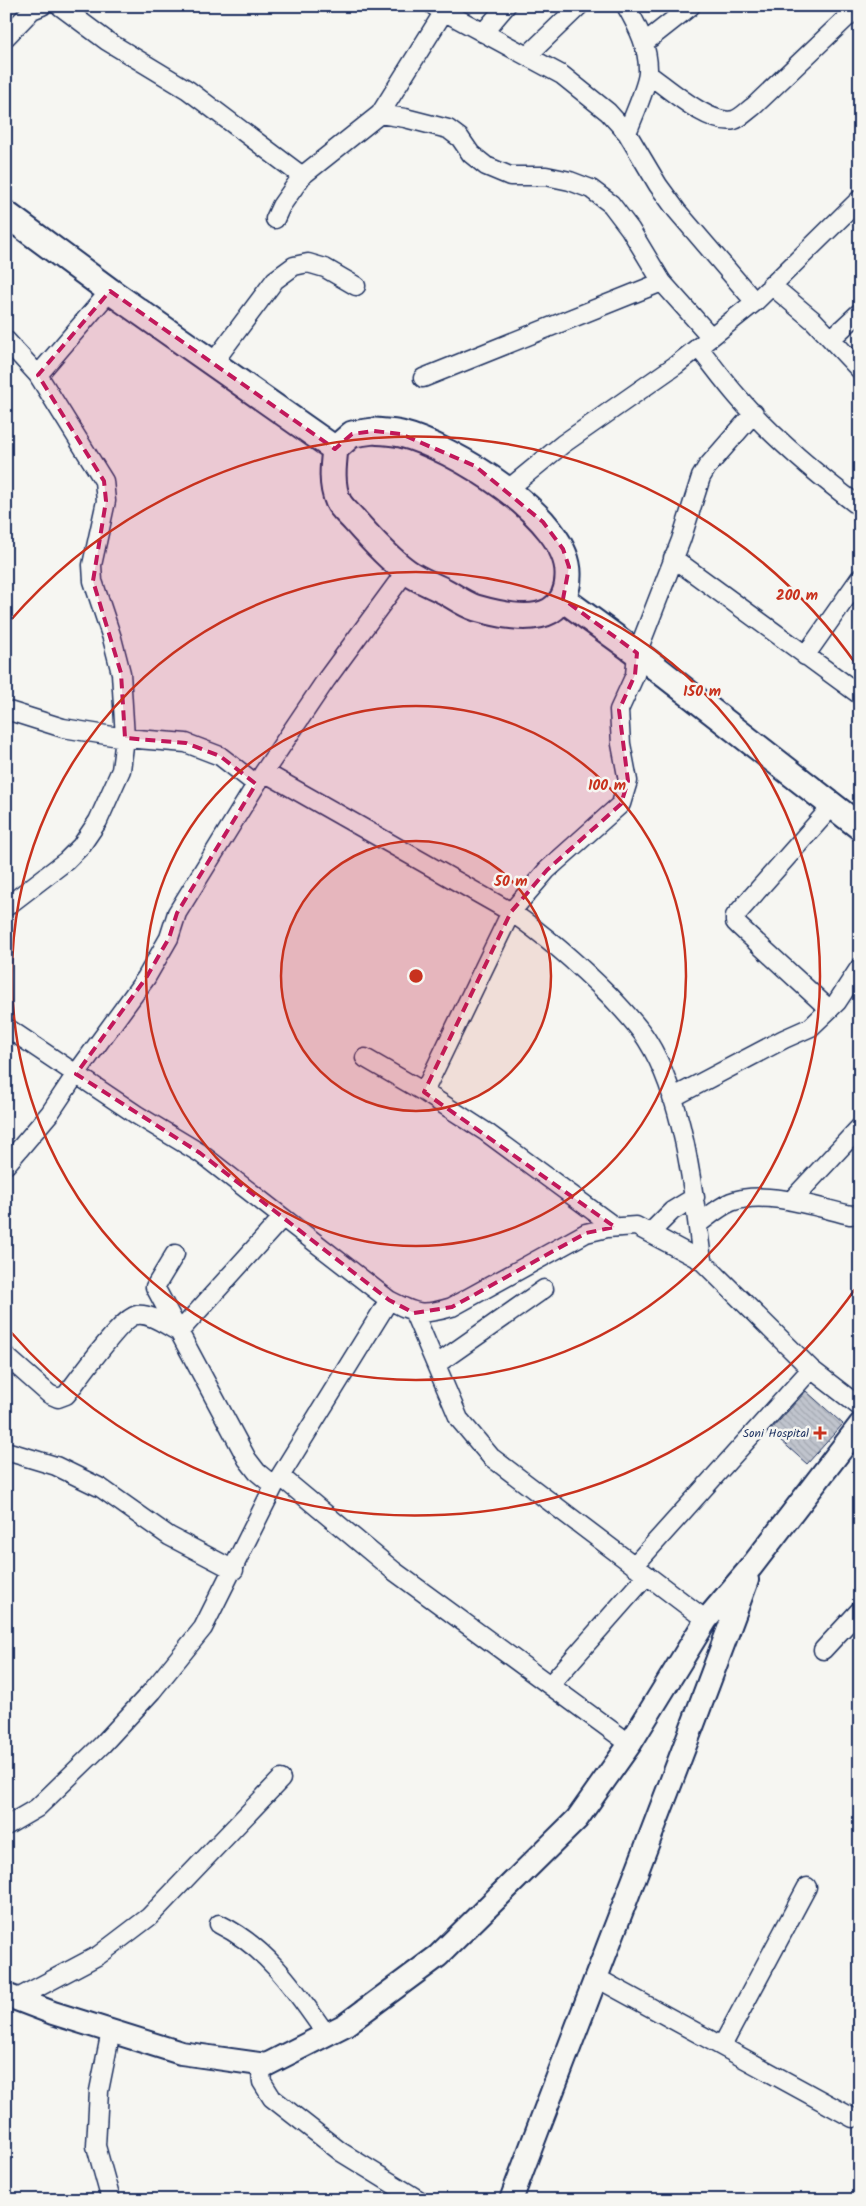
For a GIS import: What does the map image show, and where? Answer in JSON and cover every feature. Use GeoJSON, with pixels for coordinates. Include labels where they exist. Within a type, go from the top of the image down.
{"type":"FeatureCollection","features":[{"type":"Feature","properties":{"kind":"highway"},"geometry":{"type":"LineString","coordinates":[[6,214],[335,449]]}},
{"type":"Feature","properties":{"kind":"highway"},"geometry":{"type":"LineString","coordinates":[[374,431],[401,434],[433,446],[475,466],[507,490],[543,522],[563,549],[569,567],[568,584],[563,599],[551,610],[538,616],[510,615],[475,608],[406,571],[366,534],[338,502],[332,473],[335,449],[352,434],[374,431]]}},
{"type":"Feature","properties":{"kind":"highway"},"geometry":{"type":"LineString","coordinates":[[563,599],[638,653],[860,827]]}},
{"type":"Feature","properties":{"kind":"main road"},"geometry":{"type":"LineString","coordinates":[[11,1997],[181,2053],[266,2066],[345,2025],[438,1956],[578,1819],[630,1744],[706,1620],[751,1567],[860,1425]]}},
{"type":"Feature","properties":{"kind":"main road"},"geometry":{"type":"LineString","coordinates":[[511,2200],[595,1978],[688,1741],[751,1567]]}},
{"type":"Feature","properties":{"kind":"street"},"geometry":{"type":"LineString","coordinates":[[60,6],[107,40],[188,90],[302,176]]}},
{"type":"Feature","properties":{"kind":"street"},"geometry":{"type":"LineString","coordinates":[[483,33],[506,6]]}},
{"type":"Feature","properties":{"kind":"street"},"geometry":{"type":"LineString","coordinates":[[528,56],[579,6]]}},
{"type":"Feature","properties":{"kind":"street"},"geometry":{"type":"LineString","coordinates":[[626,6],[638,27],[644,43],[648,74],[627,132]]}},
{"type":"Feature","properties":{"kind":"street"},"geometry":{"type":"LineString","coordinates":[[644,43],[691,6]]}},
{"type":"Feature","properties":{"kind":"street"},"geometry":{"type":"LineString","coordinates":[[648,74],[705,114],[723,121],[736,119],[754,106],[859,6]]}},
{"type":"Feature","properties":{"kind":"street"},"geometry":{"type":"LineString","coordinates":[[6,37],[36,7]]}},
{"type":"Feature","properties":{"kind":"street"},"geometry":{"type":"LineString","coordinates":[[275,219],[281,206],[302,176],[380,114],[439,9],[562,75],[608,112],[627,132],[658,185],[677,211],[755,302]]}},
{"type":"Feature","properties":{"kind":"street"},"geometry":{"type":"LineString","coordinates":[[380,114],[448,129],[460,138],[471,154],[486,166],[510,176],[546,176],[570,181],[591,189],[611,204],[626,222],[662,282],[705,342],[738,397],[820,477],[860,507]]}},
{"type":"Feature","properties":{"kind":"street"},"geometry":{"type":"LineString","coordinates":[[507,490],[563,444],[676,365],[755,302],[860,199]]}},
{"type":"Feature","properties":{"kind":"street"},"geometry":{"type":"LineString","coordinates":[[213,363],[275,280],[294,266],[308,263],[325,268],[356,286]]}},
{"type":"Feature","properties":{"kind":"street"},"geometry":{"type":"LineString","coordinates":[[423,378],[662,282]]}},
{"type":"Feature","properties":{"kind":"street"},"geometry":{"type":"LineString","coordinates":[[771,285],[814,321],[860,370]]}},
{"type":"Feature","properties":{"kind":"street"},"geometry":{"type":"LineString","coordinates":[[38,375],[110,290]]}},
{"type":"Feature","properties":{"kind":"street"},"geometry":{"type":"LineString","coordinates":[[831,340],[860,312]]}},
{"type":"Feature","properties":{"kind":"street"},"geometry":{"type":"LineString","coordinates":[[6,340],[38,375],[104,481],[106,501],[92,565],[93,581],[112,638],[121,673],[125,738],[121,770],[113,791],[98,821],[81,846],[66,861],[6,907]]}},
{"type":"Feature","properties":{"kind":"street"},"geometry":{"type":"LineString","coordinates":[[424,1092],[511,912],[546,870],[621,804],[628,781],[621,744],[619,710],[634,675],[638,653],[681,540],[700,477],[706,467],[754,413]]}},
{"type":"Feature","properties":{"kind":"street"},"geometry":{"type":"LineString","coordinates":[[673,558],[860,695]]}},
{"type":"Feature","properties":{"kind":"street"},"geometry":{"type":"LineString","coordinates":[[6,1165],[50,1113],[146,978],[169,938],[177,913],[260,778],[326,680],[406,571]]}},
{"type":"Feature","properties":{"kind":"street"},"geometry":{"type":"LineString","coordinates":[[805,656],[860,578]]}},
{"type":"Feature","properties":{"kind":"street"},"geometry":{"type":"LineString","coordinates":[[6,710],[63,728],[125,738],[186,743],[220,756],[511,912],[548,938],[584,969],[622,1008],[647,1040],[664,1073],[672,1098],[695,1197],[702,1261]]}},
{"type":"Feature","properties":{"kind":"street"},"geometry":{"type":"LineString","coordinates":[[829,1009],[740,928],[735,922],[734,916],[833,804]]}},
{"type":"Feature","properties":{"kind":"street"},"geometry":{"type":"LineString","coordinates":[[672,1098],[784,1039],[811,1027],[837,1002],[860,967]]}},
{"type":"Feature","properties":{"kind":"street"},"geometry":{"type":"LineString","coordinates":[[6,1026],[137,1116],[200,1153],[389,1300],[414,1313],[433,1313],[452,1307],[586,1233],[616,1227],[636,1226],[702,1261],[812,1369],[860,1407]]}},
{"type":"Feature","properties":{"kind":"street"},"geometry":{"type":"LineString","coordinates":[[365,1058],[424,1092],[486,1132],[616,1227]]}},
{"type":"Feature","properties":{"kind":"street"},"geometry":{"type":"LineString","coordinates":[[791,1201],[860,1127]]}},
{"type":"Feature","properties":{"kind":"street"},"geometry":{"type":"LineString","coordinates":[[650,1233],[672,1211],[695,1197]]}},
{"type":"Feature","properties":{"kind":"street"},"geometry":{"type":"LineString","coordinates":[[698,1224],[731,1202],[758,1198],[791,1201],[850,1215],[860,1214]]}},
{"type":"Feature","properties":{"kind":"street"},"geometry":{"type":"LineString","coordinates":[[179,1332],[282,1218]]}},
{"type":"Feature","properties":{"kind":"street"},"geometry":{"type":"LineString","coordinates":[[175,1254],[155,1287],[247,1459],[256,1472],[277,1481],[394,1571],[630,1744]]}},
{"type":"Feature","properties":{"kind":"street"},"geometry":{"type":"LineString","coordinates":[[436,1364],[544,1289]]}},
{"type":"Feature","properties":{"kind":"street"},"geometry":{"type":"LineString","coordinates":[[6,1826],[37,1808],[102,1745],[152,1691],[203,1628],[234,1570],[277,1481],[389,1300]]}},
{"type":"Feature","properties":{"kind":"street"},"geometry":{"type":"LineString","coordinates":[[414,1313],[459,1419],[491,1457],[706,1620]]}},
{"type":"Feature","properties":{"kind":"street"},"geometry":{"type":"LineString","coordinates":[[6,1356],[49,1394],[58,1398],[66,1395],[121,1325],[134,1315],[146,1315],[179,1332]]}},
{"type":"Feature","properties":{"kind":"street"},"geometry":{"type":"LineString","coordinates":[[550,1685],[641,1570],[812,1369]]}},
{"type":"Feature","properties":{"kind":"street"},"geometry":{"type":"LineString","coordinates":[[6,1451],[56,1466],[101,1488],[169,1536],[234,1570]]}},
{"type":"Feature","properties":{"kind":"street"},"geometry":{"type":"LineString","coordinates":[[823,1650],[860,1610]]}},
{"type":"Feature","properties":{"kind":"street"},"geometry":{"type":"LineString","coordinates":[[11,1997],[99,1954],[148,1917],[281,1779]]}},
{"type":"Feature","properties":{"kind":"street"},"geometry":{"type":"LineString","coordinates":[[722,2046],[807,1887]]}},
{"type":"Feature","properties":{"kind":"street"},"geometry":{"type":"LineString","coordinates":[[219,1924],[236,1932],[259,1950],[282,1974],[326,2034]]}},
{"type":"Feature","properties":{"kind":"street"},"geometry":{"type":"LineString","coordinates":[[595,1978],[853,2118]]}},
{"type":"Feature","properties":{"kind":"street"},"geometry":{"type":"LineString","coordinates":[[111,2031],[99,2091],[96,2146],[111,2200]]}},
{"type":"Feature","properties":{"kind":"street"},"geometry":{"type":"LineString","coordinates":[[260,2064],[262,2082],[272,2098],[341,2152],[419,2200]]}},
{"type":"Feature","properties":{"kind":"highlighted area"},"geometry":{"type":"Polygon","coordinates":[[[110,291],[335,449],[352,434],[374,431],[401,434],[475,466],[543,522],[563,549],[569,567],[563,599],[637,653],[635,675],[619,710],[628,781],[621,804],[547,870],[511,912],[424,1092],[615,1227],[586,1233],[452,1307],[414,1313],[389,1300],[200,1153],[76,1074],[146,978],[169,938],[177,913],[256,784],[220,756],[186,743],[125,738],[121,673],[93,581],[106,501],[104,481],[38,375],[110,291]]]}},
{"type":"Feature","properties":{"kind":"building"},"geometry":{"type":"Polygon","coordinates":[[[806,1391],[843,1424],[807,1464],[770,1431],[806,1391]]]}},
{"type":"Feature","properties":{"kind":"place","name":"Soni Hospital"},"geometry":{"type":"Point","coordinates":[820,1433]}}]}
